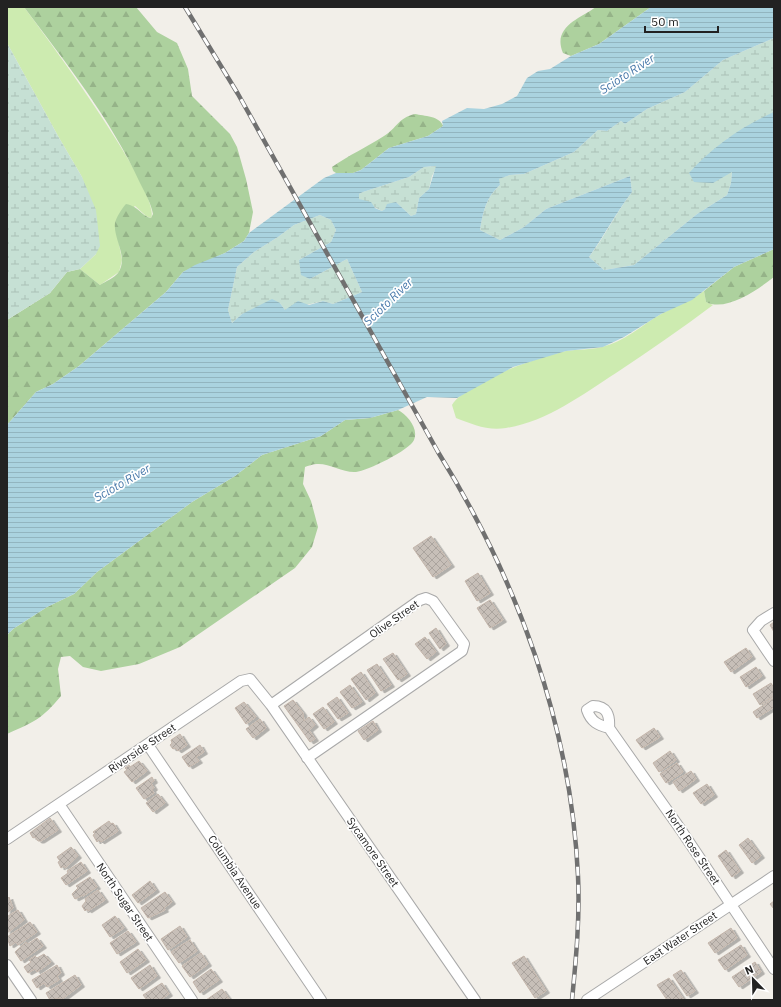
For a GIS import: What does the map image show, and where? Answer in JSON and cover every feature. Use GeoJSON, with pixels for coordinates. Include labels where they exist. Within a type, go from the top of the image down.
{"type":"FeatureCollection","features":[{"type":"Feature","properties":{"kind":"street","name":"Olive Street"},"geometry":{"type":"LineString","coordinates":[[271,705],[420,600],[426,598],[433,601],[464,644],[462,651],[307,758]]}},
{"type":"Feature","properties":{"kind":"street"},"geometry":{"type":"LineString","coordinates":[[774,613],[761,621],[753,630],[774,661]]}},
{"type":"Feature","properties":{"kind":"street","name":"Riverside Street"},"geometry":{"type":"LineString","coordinates":[[7,839],[245,679],[250,679],[254,682],[271,705]]}},
{"type":"Feature","properties":{"kind":"street","name":"Sycamore Street"},"geometry":{"type":"LineString","coordinates":[[271,705],[475,1000]]}},
{"type":"Feature","properties":{"kind":"street","name":"North Rose Street"},"geometry":{"type":"LineString","coordinates":[[609,728],[731,904],[774,969]]}},
{"type":"Feature","properties":{"kind":"street","name":"Columbia Avenue"},"geometry":{"type":"LineString","coordinates":[[148,745],[321,1000]]}},
{"type":"Feature","properties":{"kind":"street","name":"North Sugar Street"},"geometry":{"type":"LineString","coordinates":[[59,804],[192,1000]]}},
{"type":"Feature","properties":{"kind":"street","name":"East Water Street"},"geometry":{"type":"LineString","coordinates":[[587,1000],[774,876]]}},
{"type":"Feature","properties":{"kind":"street"},"geometry":{"type":"LineString","coordinates":[[7,965],[31,1000]]}},
{"type":"Feature","properties":{"kind":"green space"},"geometry":{"type":"Polygon","coordinates":[[[7,7],[24,7],[36,23],[100,114],[139,179],[150,203],[151,218],[146,216],[135,206],[115,223],[122,260],[119,272],[100,285],[80,269],[96,254],[82,177],[7,43],[7,7]]]}},
{"type":"Feature","properties":{"kind":"green space"},"geometry":{"type":"Polygon","coordinates":[[[24,7],[136,7],[157,32],[177,43],[188,69],[192,96],[230,134],[237,147],[253,212],[249,233],[244,241],[225,253],[183,272],[166,292],[79,366],[53,384],[36,392],[7,425],[7,320],[50,293],[67,272],[80,269],[100,285],[114,276],[118,273],[122,261],[115,229],[115,223],[121,210],[126,204],[131,205],[147,217],[151,218],[153,214],[148,198],[116,136],[72,70],[24,7]]]}},
{"type":"Feature","properties":{"kind":"green space"},"geometry":{"type":"Polygon","coordinates":[[[596,7],[651,7],[599,44],[571,56],[563,53],[561,37],[564,30],[575,20],[596,7]]]}},
{"type":"Feature","properties":{"kind":"green space"},"geometry":{"type":"Polygon","coordinates":[[[774,38],[774,112],[727,139],[732,172],[731,183],[727,195],[697,214],[634,265],[604,270],[589,257],[632,192],[630,176],[546,209],[524,227],[500,240],[480,230],[488,200],[500,185],[498,179],[510,175],[524,174],[574,152],[598,130],[607,131],[621,121],[625,124],[647,109],[685,92],[723,60],[774,38]]]}},
{"type":"Feature","properties":{"kind":"green space"},"geometry":{"type":"Polygon","coordinates":[[[7,43],[82,177],[96,210],[100,246],[96,254],[80,269],[67,272],[50,293],[7,320],[7,43]]]}},
{"type":"Feature","properties":{"kind":"green space"},"geometry":{"type":"Polygon","coordinates":[[[415,114],[435,118],[439,120],[443,126],[428,136],[389,148],[361,170],[353,173],[336,173],[333,171],[332,167],[384,136],[405,118],[415,114]]]}},
{"type":"Feature","properties":{"kind":"green space"},"geometry":{"type":"Polygon","coordinates":[[[437,166],[432,176],[429,189],[419,198],[416,214],[411,216],[396,202],[382,211],[359,199],[359,194],[363,192],[409,177],[424,167],[437,166]]]}},
{"type":"Feature","properties":{"kind":"green space"},"geometry":{"type":"Polygon","coordinates":[[[320,215],[331,220],[336,230],[331,242],[299,260],[310,279],[347,259],[362,292],[333,304],[323,301],[285,310],[280,303],[242,314],[232,323],[228,310],[237,267],[254,252],[294,225],[320,215]]]}},
{"type":"Feature","properties":{"kind":"green space"},"geometry":{"type":"Polygon","coordinates":[[[774,249],[774,277],[759,288],[732,302],[714,304],[706,302],[704,291],[734,267],[774,249]]]}},
{"type":"Feature","properties":{"kind":"green space"},"geometry":{"type":"Polygon","coordinates":[[[704,291],[706,302],[713,305],[616,373],[549,414],[521,425],[499,429],[492,429],[468,423],[456,418],[452,405],[473,387],[488,379],[504,371],[553,354],[610,345],[661,314],[704,291]]]}},
{"type":"Feature","properties":{"kind":"green space"},"geometry":{"type":"Polygon","coordinates":[[[398,410],[411,422],[414,427],[415,435],[411,444],[397,454],[369,468],[356,472],[346,471],[322,464],[314,464],[305,467],[303,484],[311,501],[318,527],[312,547],[295,568],[180,647],[139,664],[101,671],[83,667],[70,656],[61,657],[58,669],[61,696],[43,715],[7,734],[7,635],[13,629],[47,607],[74,594],[97,572],[192,502],[235,476],[262,455],[321,436],[345,420],[370,418],[398,410]]]}},
{"type":"Feature","properties":{"kind":"water","name":"Scioto River"},"geometry":{"type":"Polygon","coordinates":[[[651,7],[774,7],[774,38],[723,60],[685,92],[647,109],[625,124],[621,121],[607,131],[598,130],[574,152],[524,174],[510,175],[499,179],[500,185],[491,195],[486,205],[480,230],[500,240],[524,227],[546,209],[630,176],[632,192],[589,257],[604,270],[634,265],[697,214],[727,195],[731,183],[732,172],[713,183],[694,182],[689,173],[698,163],[728,138],[750,124],[774,112],[774,249],[734,267],[692,300],[661,314],[624,337],[603,347],[566,351],[513,367],[457,398],[427,397],[398,410],[370,418],[345,420],[321,436],[262,455],[235,476],[192,502],[97,572],[74,594],[47,607],[13,629],[7,635],[7,425],[36,392],[53,384],[79,366],[166,292],[183,272],[195,265],[225,253],[244,241],[249,233],[324,178],[336,173],[353,173],[361,170],[389,148],[428,136],[443,126],[442,121],[467,108],[484,109],[502,104],[517,96],[527,78],[538,71],[550,69],[571,56],[599,44],[651,7]],[[436,166],[424,167],[409,177],[363,192],[359,194],[359,199],[371,202],[375,208],[382,211],[385,209],[387,204],[396,202],[411,216],[416,214],[419,198],[429,189],[436,166]],[[320,215],[294,225],[254,252],[237,267],[228,310],[232,323],[242,314],[272,299],[280,303],[285,310],[298,301],[309,305],[323,301],[333,304],[362,292],[347,259],[310,279],[301,275],[299,260],[331,242],[336,230],[331,220],[320,215]]]}},
{"type":"Feature","properties":{"kind":"building"},"geometry":{"type":"Polygon","coordinates":[[[431,536],[451,565],[433,577],[413,548],[431,536]]]}},
{"type":"Feature","properties":{"kind":"building"},"geometry":{"type":"Polygon","coordinates":[[[478,573],[490,593],[477,601],[465,581],[478,573]]]}},
{"type":"Feature","properties":{"kind":"building"},"geometry":{"type":"Polygon","coordinates":[[[490,600],[503,620],[490,628],[477,608],[490,600]]]}},
{"type":"Feature","properties":{"kind":"building"},"geometry":{"type":"Polygon","coordinates":[[[774,622],[774,632],[770,625],[774,622]]]}},
{"type":"Feature","properties":{"kind":"building"},"geometry":{"type":"Polygon","coordinates":[[[436,628],[446,644],[440,649],[429,633],[436,628]]]}},
{"type":"Feature","properties":{"kind":"building"},"geometry":{"type":"Polygon","coordinates":[[[425,637],[436,652],[427,659],[415,644],[425,637]]]}},
{"type":"Feature","properties":{"kind":"building"},"geometry":{"type":"Polygon","coordinates":[[[746,648],[752,657],[731,672],[724,662],[746,648]]]}},
{"type":"Feature","properties":{"kind":"building"},"geometry":{"type":"Polygon","coordinates":[[[393,653],[407,674],[398,680],[383,659],[393,653]]]}},
{"type":"Feature","properties":{"kind":"building"},"geometry":{"type":"Polygon","coordinates":[[[377,664],[391,685],[381,691],[367,670],[377,664]]]}},
{"type":"Feature","properties":{"kind":"building"},"geometry":{"type":"Polygon","coordinates":[[[756,667],[762,676],[746,687],[740,677],[756,667]]]}},
{"type":"Feature","properties":{"kind":"building"},"geometry":{"type":"Polygon","coordinates":[[[361,672],[375,693],[366,700],[351,679],[361,672]]]}},
{"type":"Feature","properties":{"kind":"building"},"geometry":{"type":"Polygon","coordinates":[[[771,683],[774,688],[774,696],[760,705],[753,694],[771,683]]]}},
{"type":"Feature","properties":{"kind":"building"},"geometry":{"type":"Polygon","coordinates":[[[350,685],[362,702],[352,708],[340,692],[350,685]]]}},
{"type":"Feature","properties":{"kind":"building"},"geometry":{"type":"Polygon","coordinates":[[[337,697],[348,713],[338,719],[327,704],[337,697]]]}},
{"type":"Feature","properties":{"kind":"building"},"geometry":{"type":"Polygon","coordinates":[[[774,698],[774,707],[757,718],[753,712],[774,698]]]}},
{"type":"Feature","properties":{"kind":"building"},"geometry":{"type":"Polygon","coordinates":[[[293,700],[303,713],[304,721],[309,717],[315,725],[309,730],[315,739],[310,742],[284,706],[293,700]]]}},
{"type":"Feature","properties":{"kind":"building"},"geometry":{"type":"Polygon","coordinates":[[[244,702],[256,717],[246,724],[235,708],[244,702]]]}},
{"type":"Feature","properties":{"kind":"building"},"geometry":{"type":"Polygon","coordinates":[[[323,707],[334,722],[324,729],[313,714],[323,707]]]}},
{"type":"Feature","properties":{"kind":"building"},"geometry":{"type":"Polygon","coordinates":[[[260,719],[266,728],[253,738],[246,729],[260,719]]]}},
{"type":"Feature","properties":{"kind":"building"},"geometry":{"type":"Polygon","coordinates":[[[373,721],[378,730],[364,740],[358,731],[373,721]]]}},
{"type":"Feature","properties":{"kind":"building"},"geometry":{"type":"Polygon","coordinates":[[[654,728],[660,737],[642,748],[636,740],[654,728]]]}},
{"type":"Feature","properties":{"kind":"building"},"geometry":{"type":"Polygon","coordinates":[[[180,734],[187,745],[178,751],[175,748],[173,749],[170,745],[172,743],[171,740],[180,734]]]}},
{"type":"Feature","properties":{"kind":"building"},"geometry":{"type":"Polygon","coordinates":[[[200,745],[204,752],[196,757],[199,761],[189,767],[182,757],[200,745]]]}},
{"type":"Feature","properties":{"kind":"building"},"geometry":{"type":"Polygon","coordinates":[[[670,751],[676,760],[659,772],[653,763],[670,751]]]}},
{"type":"Feature","properties":{"kind":"building"},"geometry":{"type":"Polygon","coordinates":[[[139,761],[147,771],[132,782],[124,772],[127,770],[125,768],[129,765],[130,767],[139,761]]]}},
{"type":"Feature","properties":{"kind":"building"},"geometry":{"type":"Polygon","coordinates":[[[677,763],[683,772],[666,783],[660,774],[677,763]]]}},
{"type":"Feature","properties":{"kind":"building"},"geometry":{"type":"Polygon","coordinates":[[[691,771],[696,779],[679,791],[673,782],[691,771]]]}},
{"type":"Feature","properties":{"kind":"building"},"geometry":{"type":"Polygon","coordinates":[[[152,777],[154,781],[151,783],[154,788],[152,790],[154,793],[144,799],[136,788],[152,777]]]}},
{"type":"Feature","properties":{"kind":"building"},"geometry":{"type":"Polygon","coordinates":[[[707,784],[714,795],[701,804],[693,793],[707,784]]]}},
{"type":"Feature","properties":{"kind":"building"},"geometry":{"type":"Polygon","coordinates":[[[158,794],[165,803],[153,812],[146,803],[158,794]]]}},
{"type":"Feature","properties":{"kind":"building"},"geometry":{"type":"Polygon","coordinates":[[[50,818],[58,830],[41,841],[38,841],[35,837],[33,838],[30,833],[50,818]]]}},
{"type":"Feature","properties":{"kind":"building"},"geometry":{"type":"Polygon","coordinates":[[[109,821],[111,824],[113,823],[118,831],[101,842],[99,840],[97,842],[93,832],[109,821]]]}},
{"type":"Feature","properties":{"kind":"building"},"geometry":{"type":"Polygon","coordinates":[[[748,838],[761,856],[752,863],[739,845],[748,838]]]}},
{"type":"Feature","properties":{"kind":"building"},"geometry":{"type":"Polygon","coordinates":[[[71,847],[78,856],[65,868],[64,866],[61,868],[58,862],[60,861],[57,857],[71,847]]]}},
{"type":"Feature","properties":{"kind":"building"},"geometry":{"type":"Polygon","coordinates":[[[726,850],[740,871],[732,877],[718,856],[726,850]]]}},
{"type":"Feature","properties":{"kind":"building"},"geometry":{"type":"Polygon","coordinates":[[[81,862],[87,871],[66,885],[61,878],[68,873],[67,871],[81,862]]]}},
{"type":"Feature","properties":{"kind":"building"},"geometry":{"type":"Polygon","coordinates":[[[90,877],[97,887],[75,899],[72,894],[78,888],[76,886],[90,877]]]}},
{"type":"Feature","properties":{"kind":"building"},"geometry":{"type":"Polygon","coordinates":[[[150,881],[156,890],[138,903],[132,895],[150,881]]]}},
{"type":"Feature","properties":{"kind":"building"},"geometry":{"type":"Polygon","coordinates":[[[98,890],[105,900],[88,911],[87,909],[85,911],[82,906],[86,901],[85,899],[98,890]]]}},
{"type":"Feature","properties":{"kind":"building"},"geometry":{"type":"Polygon","coordinates":[[[165,892],[172,902],[164,908],[165,910],[148,918],[141,908],[165,892]]]}},
{"type":"Feature","properties":{"kind":"building"},"geometry":{"type":"Polygon","coordinates":[[[9,897],[13,908],[7,913],[7,899],[9,897]]]}},
{"type":"Feature","properties":{"kind":"building"},"geometry":{"type":"Polygon","coordinates":[[[774,901],[774,909],[770,904],[774,901]]]}},
{"type":"Feature","properties":{"kind":"building"},"geometry":{"type":"Polygon","coordinates":[[[18,910],[24,920],[7,933],[7,915],[8,916],[18,910]]]}},
{"type":"Feature","properties":{"kind":"building"},"geometry":{"type":"Polygon","coordinates":[[[115,916],[124,928],[110,937],[102,925],[115,916]]]}},
{"type":"Feature","properties":{"kind":"building"},"geometry":{"type":"Polygon","coordinates":[[[30,922],[37,932],[18,945],[16,942],[10,946],[7,937],[30,922]]]}},
{"type":"Feature","properties":{"kind":"building"},"geometry":{"type":"Polygon","coordinates":[[[180,926],[187,937],[168,950],[161,939],[180,926]]]}},
{"type":"Feature","properties":{"kind":"building"},"geometry":{"type":"Polygon","coordinates":[[[731,928],[737,938],[715,953],[708,943],[731,928]]]}},
{"type":"Feature","properties":{"kind":"building"},"geometry":{"type":"Polygon","coordinates":[[[128,931],[136,942],[117,954],[110,943],[128,931]]]}},
{"type":"Feature","properties":{"kind":"building"},"geometry":{"type":"Polygon","coordinates":[[[37,938],[43,946],[21,961],[15,952],[26,942],[28,944],[37,938]]]}},
{"type":"Feature","properties":{"kind":"building"},"geometry":{"type":"Polygon","coordinates":[[[190,940],[197,951],[179,963],[171,952],[190,940]]]}},
{"type":"Feature","properties":{"kind":"building"},"geometry":{"type":"Polygon","coordinates":[[[741,945],[747,955],[725,970],[718,960],[741,945]]]}},
{"type":"Feature","properties":{"kind":"building"},"geometry":{"type":"Polygon","coordinates":[[[138,949],[146,960],[127,973],[120,962],[138,949]]]}},
{"type":"Feature","properties":{"kind":"building"},"geometry":{"type":"Polygon","coordinates":[[[201,953],[208,964],[190,977],[182,966],[201,953]]]}},
{"type":"Feature","properties":{"kind":"building"},"geometry":{"type":"Polygon","coordinates":[[[44,954],[51,962],[37,972],[35,969],[28,973],[24,967],[31,962],[29,960],[35,956],[37,958],[44,954]]]}},
{"type":"Feature","properties":{"kind":"building"},"geometry":{"type":"Polygon","coordinates":[[[524,956],[546,991],[535,998],[512,963],[524,956]]]}},
{"type":"Feature","properties":{"kind":"building"},"geometry":{"type":"Polygon","coordinates":[[[755,962],[761,972],[739,987],[732,977],[755,962]]]}},
{"type":"Feature","properties":{"kind":"building"},"geometry":{"type":"Polygon","coordinates":[[[57,965],[61,973],[57,976],[59,980],[47,987],[44,983],[37,988],[32,980],[57,965]]]}},
{"type":"Feature","properties":{"kind":"building"},"geometry":{"type":"Polygon","coordinates":[[[150,965],[157,976],[139,989],[131,978],[150,965]]]}},
{"type":"Feature","properties":{"kind":"building"},"geometry":{"type":"Polygon","coordinates":[[[211,969],[219,980],[200,993],[193,982],[211,969]]]}},
{"type":"Feature","properties":{"kind":"building"},"geometry":{"type":"Polygon","coordinates":[[[681,970],[695,991],[687,996],[673,975],[681,970]]]}},
{"type":"Feature","properties":{"kind":"building"},"geometry":{"type":"Polygon","coordinates":[[[75,975],[81,985],[61,1000],[60,998],[50,1000],[46,993],[75,975]]]}},
{"type":"Feature","properties":{"kind":"building"},"geometry":{"type":"Polygon","coordinates":[[[669,978],[684,1000],[667,1000],[657,985],[669,978]]]}},
{"type":"Feature","properties":{"kind":"building"},"geometry":{"type":"Polygon","coordinates":[[[162,983],[169,994],[160,1000],[147,1000],[143,995],[162,983]]]}},
{"type":"Feature","properties":{"kind":"building"},"geometry":{"type":"Polygon","coordinates":[[[222,989],[230,1000],[206,1000],[222,989]]]}},
{"type":"Feature","properties":{"kind":"railway"},"geometry":{"type":"LineString","coordinates":[[185,7],[238,94],[466,500],[492,551],[515,602],[535,655],[551,709],[564,764],[573,820],[578,876],[578,923],[572,1000]]}}]}
